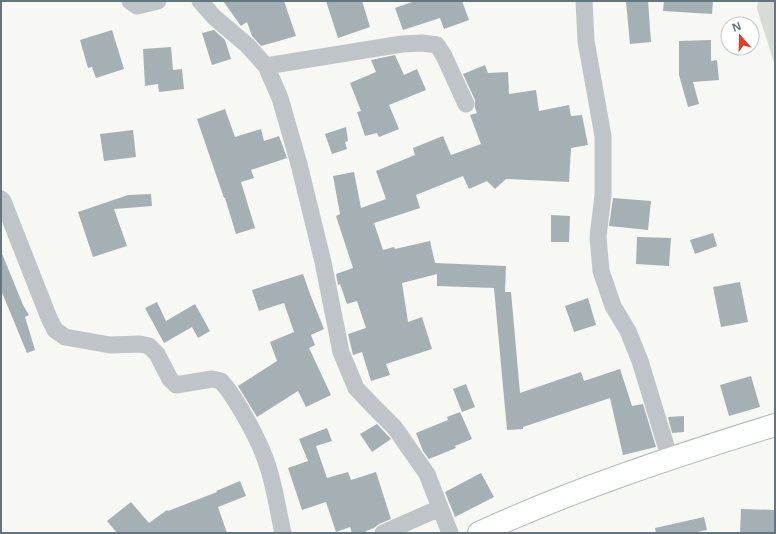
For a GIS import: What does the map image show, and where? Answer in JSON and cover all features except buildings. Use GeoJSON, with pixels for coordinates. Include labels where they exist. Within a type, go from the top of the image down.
{"type":"FeatureCollection","features":[{"type":"Feature","properties":{"kind":"main road"},"geometry":{"type":"LineString","coordinates":[[479,533],[580,490],[775,425]]}},
{"type":"Feature","properties":{"kind":"street"},"geometry":{"type":"LineString","coordinates":[[130,1],[137,6],[158,1]]}},
{"type":"Feature","properties":{"kind":"street"},"geometry":{"type":"LineString","coordinates":[[200,1],[214,17],[246,45],[266,66],[280,98],[298,164],[323,262],[341,352],[356,388],[395,428],[427,474],[450,533]]}},
{"type":"Feature","properties":{"kind":"street"},"geometry":{"type":"LineString","coordinates":[[584,1],[586,41],[603,136],[604,195],[598,237],[601,271],[613,306],[628,331],[640,361],[670,459]]}},
{"type":"Feature","properties":{"kind":"street"},"geometry":{"type":"LineString","coordinates":[[266,66],[402,44],[422,43],[437,45],[444,56],[466,104]]}},
{"type":"Feature","properties":{"kind":"street"},"geometry":{"type":"LineString","coordinates":[[1,199],[55,330],[66,337],[84,341],[110,344],[140,344],[149,346],[157,354],[170,379],[176,386],[212,379],[221,380],[228,388],[253,433],[268,466],[284,533]]}},
{"type":"Feature","properties":{"kind":"street"},"geometry":{"type":"LineString","coordinates":[[383,533],[440,508]]}},
{"type":"Feature","properties":{"kind":"shaded area"},"geometry":{"type":"Polygon","coordinates":[[[758,1],[775,1],[775,66],[760,16],[757,9],[758,1]]]}}]}
